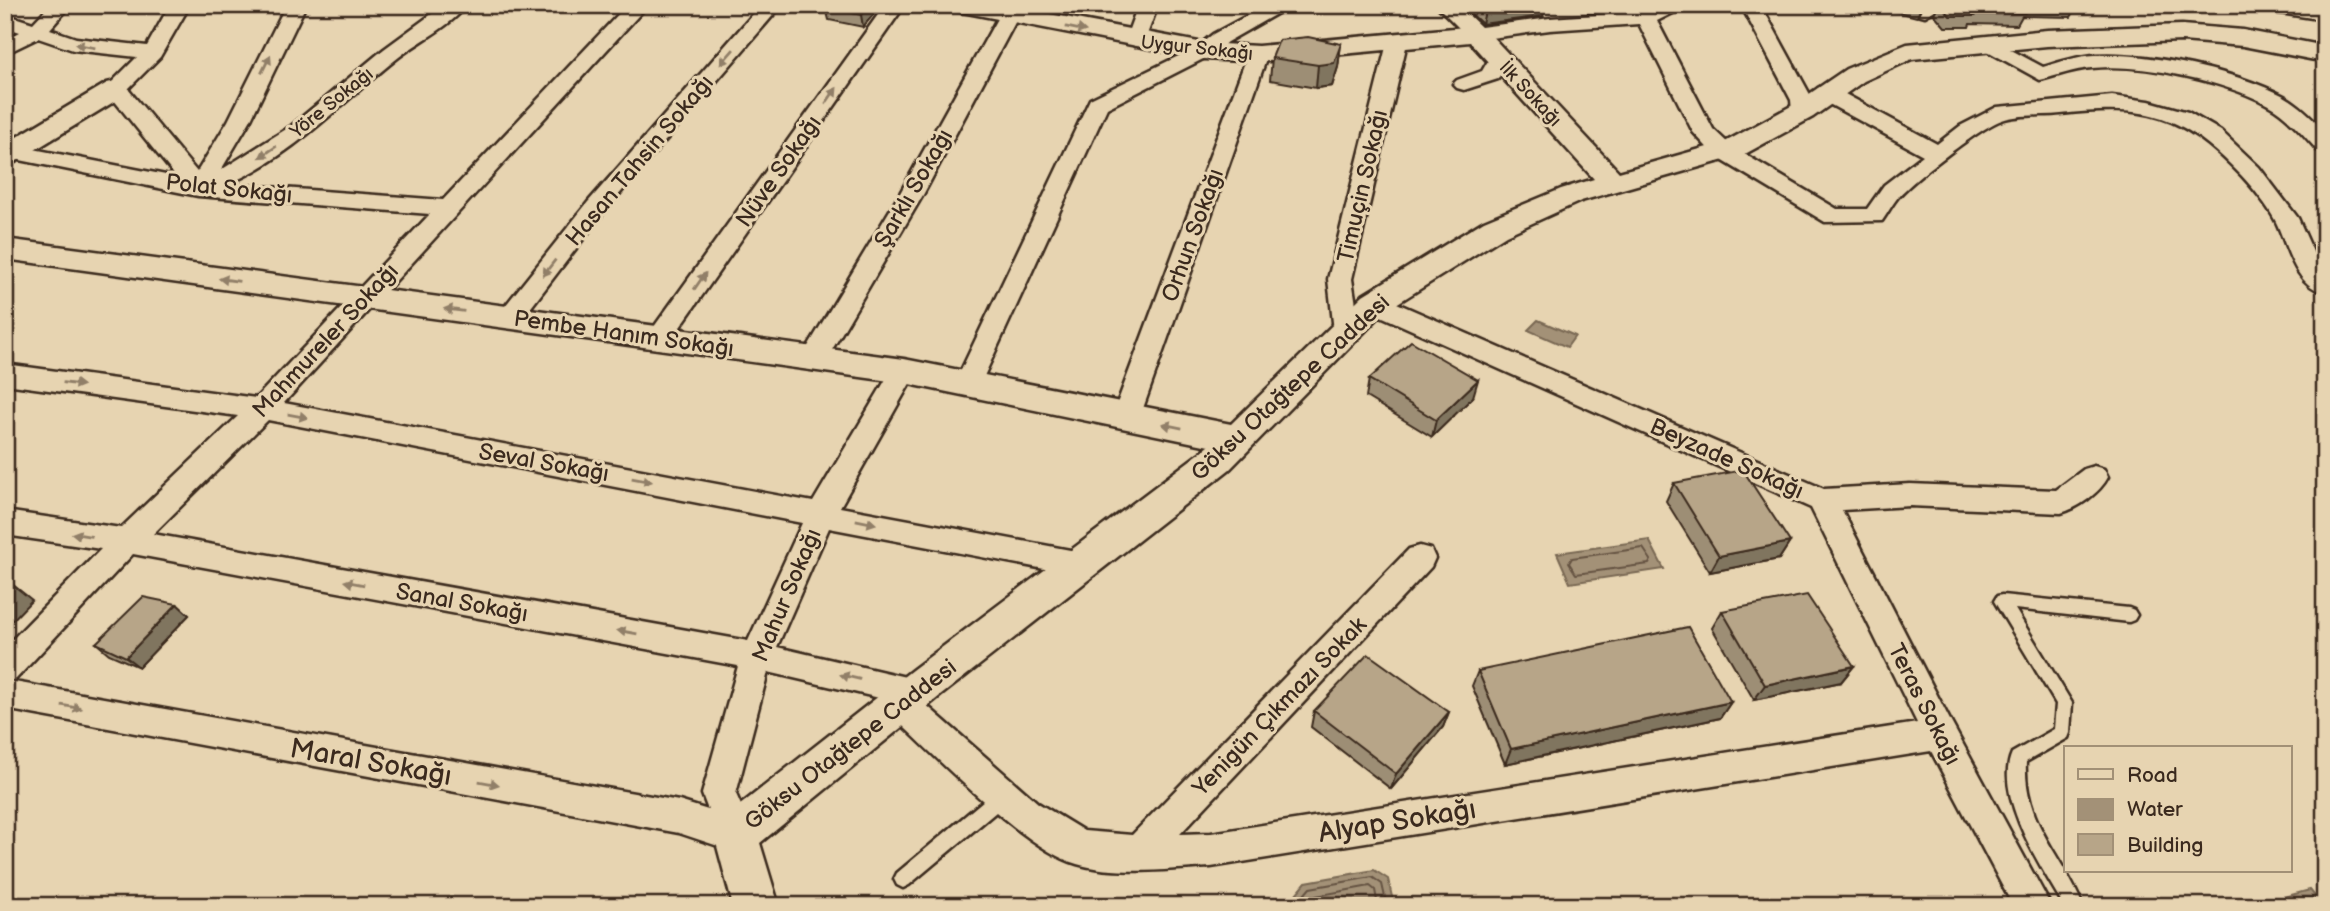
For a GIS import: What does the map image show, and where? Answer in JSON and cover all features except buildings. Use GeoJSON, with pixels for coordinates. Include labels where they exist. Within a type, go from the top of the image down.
{"type":"FeatureCollection","features":[{"type":"Feature","properties":{"kind":"street"},"geometry":{"type":"LineString","coordinates":[[5,48],[38,30],[61,5]]}},
{"type":"Feature","properties":{"kind":"street"},"geometry":{"type":"LineString","coordinates":[[9,154],[116,89],[153,53],[180,5]]}},
{"type":"Feature","properties":{"kind":"street"},"geometry":{"type":"LineString","coordinates":[[116,89],[198,188],[239,121],[296,5]]}},
{"type":"Feature","properties":{"kind":"street"},"geometry":{"type":"LineString","coordinates":[[391,53],[421,5]]}},
{"type":"Feature","properties":{"kind":"street","name":"Yöre Sokağı"},"geometry":{"type":"LineString","coordinates":[[198,188],[241,170],[299,131],[391,53],[457,5]]}},
{"type":"Feature","properties":{"kind":"street","name":"Mahmureler Sokağı"},"geometry":{"type":"LineString","coordinates":[[5,669],[127,541],[262,409],[638,5]]}},
{"type":"Feature","properties":{"kind":"street","name":"Hasan Tahsin Sokağı"},"geometry":{"type":"LineString","coordinates":[[510,317],[596,207],[772,5]]}},
{"type":"Feature","properties":{"kind":"street","name":"Nüve Sokağı"},"geometry":{"type":"LineString","coordinates":[[660,337],[895,5]]}},
{"type":"Feature","properties":{"kind":"street","name":"Uygur Sokağı"},"geometry":{"type":"LineString","coordinates":[[962,5],[1007,10],[1135,40],[1204,51],[1258,54],[1476,34]]}},
{"type":"Feature","properties":{"kind":"street"},"geometry":{"type":"LineString","coordinates":[[1135,40],[1148,5]]}},
{"type":"Feature","properties":{"kind":"street"},"geometry":{"type":"LineString","coordinates":[[967,385],[1098,104],[1204,51],[1220,38],[1282,5]]}},
{"type":"Feature","properties":{"kind":"street","name":"İlk Sokağı"},"geometry":{"type":"LineString","coordinates":[[1446,5],[1499,58],[1613,183]]}},
{"type":"Feature","properties":{"kind":"street"},"geometry":{"type":"LineString","coordinates":[[1623,5],[1646,18],[1675,80],[1704,132],[1723,151],[1833,218],[1874,216],[1892,190],[1997,114],[2112,102],[2150,107],[2180,117],[2213,136],[2250,172],[2286,218],[2307,267],[2325,285]]}},
{"type":"Feature","properties":{"kind":"street"},"geometry":{"type":"LineString","coordinates":[[1476,34],[1550,24],[1646,18],[1679,5]]}},
{"type":"Feature","properties":{"kind":"street"},"geometry":{"type":"LineString","coordinates":[[1751,5],[1802,100],[1803,111]]}},
{"type":"Feature","properties":{"kind":"street"},"geometry":{"type":"LineString","coordinates":[[2266,5],[2325,14]]}},
{"type":"Feature","properties":{"kind":"street","name":"Şarklı Sokağı"},"geometry":{"type":"LineString","coordinates":[[814,358],[911,195],[1007,10]]}},
{"type":"Feature","properties":{"kind":"street"},"geometry":{"type":"LineString","coordinates":[[5,20],[73,44],[153,53]]}},
{"type":"Feature","properties":{"kind":"street","name":"Göksu Otağtepe Caddesi"},"geometry":{"type":"LineString","coordinates":[[736,835],[1218,459],[1374,303],[1495,228],[1572,195],[1723,151],[1803,111],[1855,75],[1907,52],[2047,38],[2182,33],[2243,38],[2325,54]]}},
{"type":"Feature","properties":{"kind":"street","name":"Timuçin Sokağı"},"geometry":{"type":"LineString","coordinates":[[1347,331],[1340,279],[1397,43]]}},
{"type":"Feature","properties":{"kind":"street"},"geometry":{"type":"LineString","coordinates":[[1989,44],[2040,74],[2097,61],[2128,63],[2240,85],[2277,101],[2303,120],[2325,145]]}},
{"type":"Feature","properties":{"kind":"street","name":"Orhun Sokağı"},"geometry":{"type":"LineString","coordinates":[[1126,417],[1258,54]]}},
{"type":"Feature","properties":{"kind":"street"},"geometry":{"type":"LineString","coordinates":[[1464,84],[1491,75],[1499,58]]}},
{"type":"Feature","properties":{"kind":"street"},"geometry":{"type":"LineString","coordinates":[[1826,93],[1939,154]]}},
{"type":"Feature","properties":{"kind":"street","name":"Polat Sokağı"},"geometry":{"type":"LineString","coordinates":[[9,154],[198,188],[448,208]]}},
{"type":"Feature","properties":{"kind":"street","name":"Pembe Hanım Sokağı"},"geometry":{"type":"LineString","coordinates":[[5,249],[904,371],[1238,439]]}},
{"type":"Feature","properties":{"kind":"street","name":"Beyzade Sokağı"},"geometry":{"type":"LineString","coordinates":[[1374,303],[1822,500],[1910,495],[2061,502],[2094,477]]}},
{"type":"Feature","properties":{"kind":"street","name":"Mahur Sokağı"},"geometry":{"type":"LineString","coordinates":[[736,835],[719,794],[757,656],[821,513],[904,371]]}},
{"type":"Feature","properties":{"kind":"street","name":"Seval Sokağı"},"geometry":{"type":"LineString","coordinates":[[5,374],[262,409],[1081,564]]}},
{"type":"Feature","properties":{"kind":"street","name":"Teras Sokağı"},"geometry":{"type":"LineString","coordinates":[[1822,500],[1940,735],[2033,906]]}},
{"type":"Feature","properties":{"kind":"street","name":"Sanal Sokağı"},"geometry":{"type":"LineString","coordinates":[[5,523],[127,541],[757,656],[909,698]]}},
{"type":"Feature","properties":{"kind":"street","name":"Yenigün Çıkmazı Sokak"},"geometry":{"type":"LineString","coordinates":[[1139,853],[1420,558]]}},
{"type":"Feature","properties":{"kind":"street","name":"Maral Sokağı"},"geometry":{"type":"LineString","coordinates":[[5,695],[679,817],[736,835]]}},
{"type":"Feature","properties":{"kind":"street","name":"Alyap Sokağı"},"geometry":{"type":"LineString","coordinates":[[909,698],[1026,816],[1079,848],[1139,853],[1211,850],[1940,735]]}},
{"type":"Feature","properties":{"kind":"street"},"geometry":{"type":"LineString","coordinates":[[736,835],[756,906]]}},
{"type":"Feature","properties":{"kind":"lane"},"geometry":{"type":"LineString","coordinates":[[2074,906],[2032,832],[2015,778],[2018,758],[2062,733],[2064,703],[2002,601],[2129,615]]}},
{"type":"Feature","properties":{"kind":"lane"},"geometry":{"type":"LineString","coordinates":[[903,879],[1003,795]]}},
{"type":"Feature","properties":{"kind":"water"},"geometry":{"type":"Polygon","coordinates":[[[1538,320],[1575,336],[1567,347],[1528,330],[1538,320]]]}},
{"type":"Feature","properties":{"kind":"water"},"geometry":{"type":"Polygon","coordinates":[[[1649,540],[1664,569],[1570,583],[1557,553],[1649,540]]]}},
{"type":"Feature","properties":{"kind":"water"},"geometry":{"type":"Polygon","coordinates":[[[1374,870],[1388,879],[1394,906],[1299,906],[1296,894],[1306,882],[1374,870]]]}},
{"type":"Feature","properties":{"kind":"water"},"geometry":{"type":"Polygon","coordinates":[[[2310,890],[2323,906],[2268,906],[2265,902],[2310,890]]]}}]}
